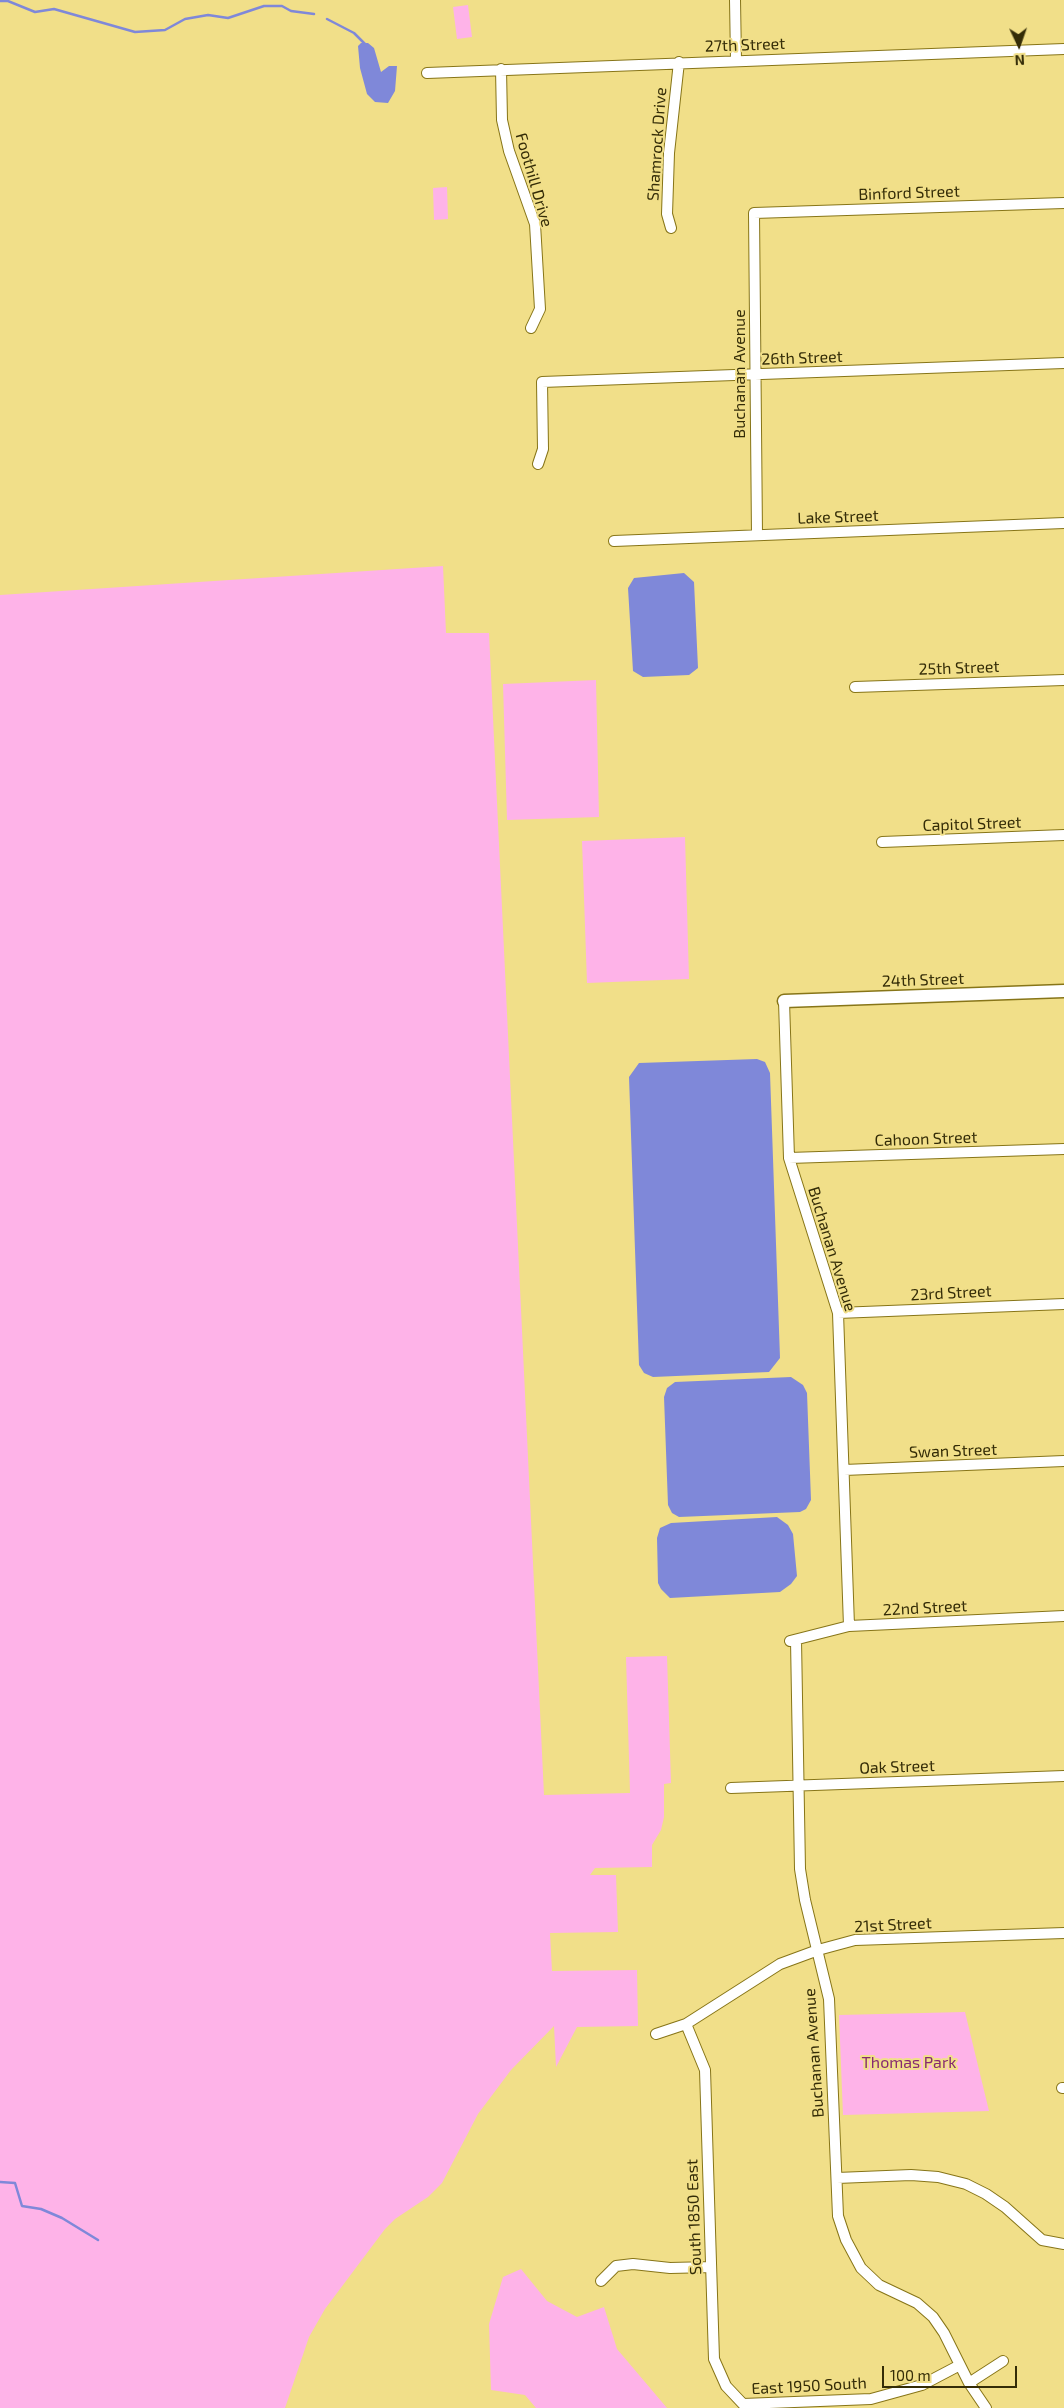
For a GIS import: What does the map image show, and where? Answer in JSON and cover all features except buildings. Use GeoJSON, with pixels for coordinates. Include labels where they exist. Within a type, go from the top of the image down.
{"type":"FeatureCollection","features":[{"type":"Feature","properties":{"kind":"street"},"geometry":{"type":"LineString","coordinates":[[735,0],[736,60]]}},
{"type":"Feature","properties":{"kind":"street","name":"27th Street"},"geometry":{"type":"LineString","coordinates":[[426,73],[1064,49]]}},
{"type":"Feature","properties":{"kind":"street","name":"Shamrock Drive"},"geometry":{"type":"LineString","coordinates":[[671,228],[667,214],[669,153],[680,62]]}},
{"type":"Feature","properties":{"kind":"street","name":"Foothill Drive"},"geometry":{"type":"LineString","coordinates":[[502,69],[502,120],[509,151],[535,224],[540,309],[532,328]]}},
{"type":"Feature","properties":{"kind":"street","name":"Binford Street"},"geometry":{"type":"LineString","coordinates":[[754,214],[1064,203]]}},
{"type":"Feature","properties":{"kind":"street","name":"Buchanan Avenue"},"geometry":{"type":"LineString","coordinates":[[754,214],[757,535]]}},
{"type":"Feature","properties":{"kind":"street","name":"26th Street"},"geometry":{"type":"LineString","coordinates":[[538,464],[543,449],[542,382],[1064,363]]}},
{"type":"Feature","properties":{"kind":"street","name":"Lake Street"},"geometry":{"type":"LineString","coordinates":[[614,540],[1064,523]]}},
{"type":"Feature","properties":{"kind":"street","name":"25th Street"},"geometry":{"type":"LineString","coordinates":[[855,687],[1064,680]]}},
{"type":"Feature","properties":{"kind":"street","name":"Capitol Street"},"geometry":{"type":"LineString","coordinates":[[882,842],[1064,835]]}},
{"type":"Feature","properties":{"kind":"street","name":"24th Street"},"geometry":{"type":"LineString","coordinates":[[784,1001],[1064,991]]}},
{"type":"Feature","properties":{"kind":"street","name":"Buchanan Avenue"},"geometry":{"type":"LineString","coordinates":[[784,1001],[790,1158],[838,1313],[849,1626]]}},
{"type":"Feature","properties":{"kind":"street","name":"Cahoon Street"},"geometry":{"type":"LineString","coordinates":[[790,1158],[1064,1149]]}},
{"type":"Feature","properties":{"kind":"street","name":"23rd Street"},"geometry":{"type":"LineString","coordinates":[[838,1313],[1064,1304]]}},
{"type":"Feature","properties":{"kind":"street","name":"Swan Street"},"geometry":{"type":"LineString","coordinates":[[844,1470],[1064,1461]]}},
{"type":"Feature","properties":{"kind":"street","name":"22nd Street"},"geometry":{"type":"LineString","coordinates":[[792,1640],[849,1626],[1064,1616]]}},
{"type":"Feature","properties":{"kind":"street","name":"Buchanan Avenue"},"geometry":{"type":"LineString","coordinates":[[792,1640],[799,1785],[800,1869],[805,1900],[829,1999],[838,2216],[846,2240],[861,2268],[879,2285],[917,2303],[933,2317],[944,2333],[969,2383],[986,2408]]}},
{"type":"Feature","properties":{"kind":"street","name":"Oak Street"},"geometry":{"type":"LineString","coordinates":[[731,1788],[1064,1776]]}},
{"type":"Feature","properties":{"kind":"street","name":"21st Street"},"geometry":{"type":"LineString","coordinates":[[656,2034],[686,2024],[780,1964],[818,1950],[855,1940],[1064,1933]]}},
{"type":"Feature","properties":{"kind":"street","name":"South 1850 East"},"geometry":{"type":"LineString","coordinates":[[686,2024],[704,2070],[714,2359],[726,2386],[743,2404]]}},
{"type":"Feature","properties":{"kind":"street"},"geometry":{"type":"LineString","coordinates":[[836,2178],[911,2175],[938,2177],[966,2184],[986,2194],[1042,2240],[1064,2244]]}},
{"type":"Feature","properties":{"kind":"street"},"geometry":{"type":"LineString","coordinates":[[601,2281],[616,2266],[711,2267]]}},
{"type":"Feature","properties":{"kind":"street"},"geometry":{"type":"LineString","coordinates":[[969,2383],[1003,2361]]}},
{"type":"Feature","properties":{"kind":"street","name":"East 1950 South"},"geometry":{"type":"LineString","coordinates":[[743,2404],[871,2398],[922,2384],[960,2365]]}},
{"type":"Feature","properties":{"kind":"green space"},"geometry":{"type":"Polygon","coordinates":[[[468,5],[472,37],[457,39],[453,7],[468,5]]]}},
{"type":"Feature","properties":{"kind":"green space"},"geometry":{"type":"Polygon","coordinates":[[[447,187],[448,219],[434,220],[433,188],[447,187]]]}},
{"type":"Feature","properties":{"kind":"green space"},"geometry":{"type":"Polygon","coordinates":[[[443,566],[446,633],[489,633],[544,1795],[630,1793],[626,1657],[667,1656],[671,1783],[664,1784],[664,1817],[661,1830],[652,1845],[652,1867],[595,1868],[590,1875],[616,1875],[618,1932],[550,1933],[552,1971],[637,1970],[638,2026],[577,2027],[556,2067],[554,2026],[511,2070],[478,2114],[442,2183],[428,2197],[395,2219],[385,2229],[325,2309],[309,2337],[285,2408],[0,2408],[0,595],[443,566]]]}},
{"type":"Feature","properties":{"kind":"green space"},"geometry":{"type":"Polygon","coordinates":[[[596,680],[599,817],[507,820],[503,684],[596,680]]]}},
{"type":"Feature","properties":{"kind":"green space"},"geometry":{"type":"Polygon","coordinates":[[[685,837],[689,979],[587,983],[582,841],[685,837]]]}},
{"type":"Feature","properties":{"kind":"green space","name":"Thomas Park"},"geometry":{"type":"Polygon","coordinates":[[[965,2012],[989,2111],[843,2115],[839,2015],[965,2012]]]}},
{"type":"Feature","properties":{"kind":"green space"},"geometry":{"type":"Polygon","coordinates":[[[521,2269],[547,2301],[577,2317],[604,2307],[617,2349],[667,2408],[536,2408],[525,2395],[491,2390],[489,2324],[503,2277],[521,2269]]]}},
{"type":"Feature","properties":{"kind":"water"},"geometry":{"type":"Polygon","coordinates":[[[361,43],[368,43],[374,48],[381,72],[389,66],[397,66],[395,91],[388,103],[375,102],[367,94],[360,68],[358,46],[361,43]]]}},
{"type":"Feature","properties":{"kind":"water"},"geometry":{"type":"Polygon","coordinates":[[[684,573],[694,582],[698,668],[689,675],[643,677],[633,671],[628,588],[634,578],[684,573]]]}},
{"type":"Feature","properties":{"kind":"water"},"geometry":{"type":"Polygon","coordinates":[[[757,1059],[765,1062],[770,1073],[780,1358],[769,1372],[653,1377],[644,1373],[639,1365],[629,1077],[639,1063],[757,1059]]]}},
{"type":"Feature","properties":{"kind":"water"},"geometry":{"type":"Polygon","coordinates":[[[791,1377],[803,1385],[807,1393],[811,1500],[806,1509],[800,1512],[679,1517],[672,1513],[668,1505],[664,1397],[667,1388],[675,1382],[791,1377]]]}},
{"type":"Feature","properties":{"kind":"water"},"geometry":{"type":"Polygon","coordinates":[[[777,1517],[788,1525],[793,1534],[797,1576],[791,1584],[780,1592],[670,1598],[661,1589],[658,1583],[657,1538],[660,1528],[671,1523],[777,1517]]]}},
{"type":"Feature","properties":{"kind":"waterway"},"geometry":{"type":"LineString","coordinates":[[0,1],[8,1],[35,12],[54,9],[135,32],[165,30],[185,19],[208,15],[228,18],[264,6],[282,6],[291,11],[314,14]]}},
{"type":"Feature","properties":{"kind":"waterway"},"geometry":{"type":"LineString","coordinates":[[327,19],[354,33],[366,45]]}},
{"type":"Feature","properties":{"kind":"waterway"},"geometry":{"type":"LineString","coordinates":[[0,2182],[15,2183],[22,2206],[41,2209],[62,2218],[98,2240]]}}]}
